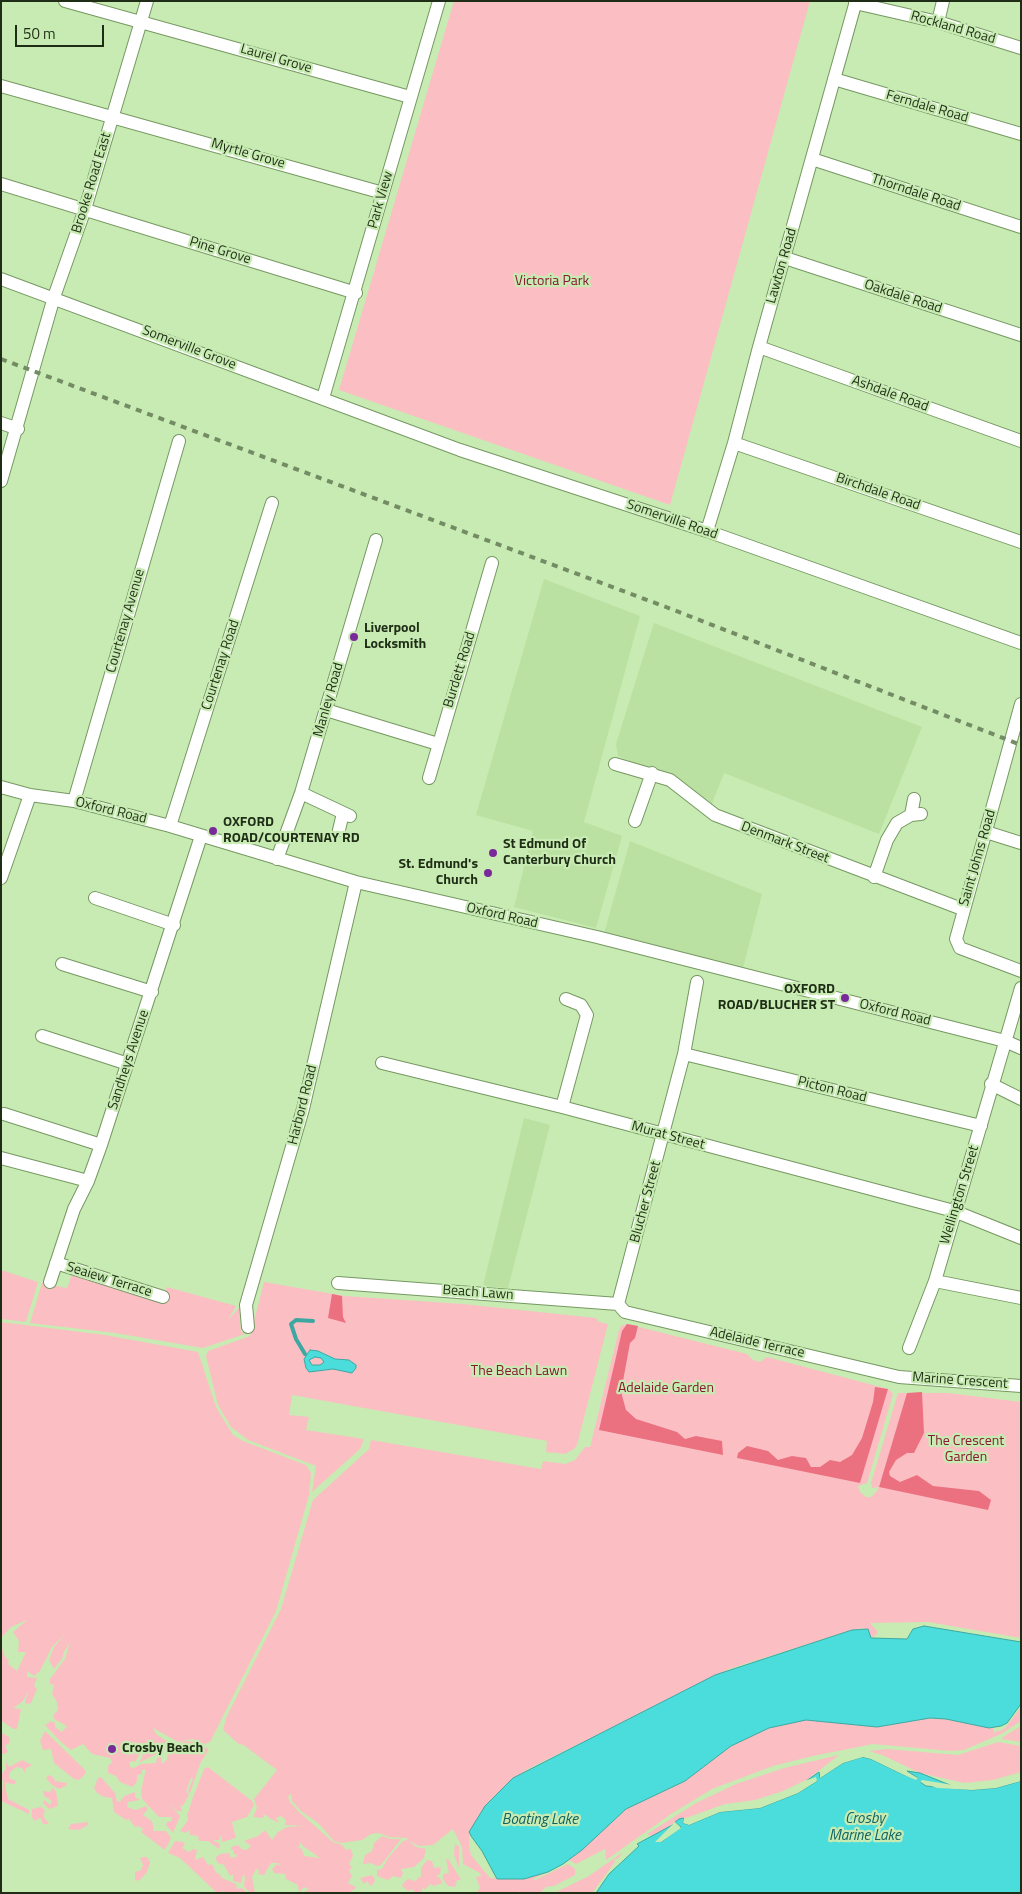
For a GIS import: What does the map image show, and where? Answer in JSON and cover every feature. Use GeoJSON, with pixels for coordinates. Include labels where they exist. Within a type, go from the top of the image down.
{"type":"FeatureCollection","features":[{"type":"Feature","properties":{"kind":"street","name":"Laurel Grove"},"geometry":{"type":"LineString","coordinates":[[66,1],[410,97]]}},
{"type":"Feature","properties":{"kind":"street","name":"Brooke Road East"},"geometry":{"type":"LineString","coordinates":[[1,481],[18,429],[54,297],[85,209],[147,1]]}},
{"type":"Feature","properties":{"kind":"street","name":"Park View"},"geometry":{"type":"LineString","coordinates":[[323,398],[356,293],[438,1]]}},
{"type":"Feature","properties":{"kind":"street"},"geometry":{"type":"LineString","coordinates":[[938,22],[943,1]]}},
{"type":"Feature","properties":{"kind":"street","name":"Rockland Road"},"geometry":{"type":"LineString","coordinates":[[855,2],[938,22],[1021,48]]}},
{"type":"Feature","properties":{"kind":"street","name":"Lawton Road"},"geometry":{"type":"LineString","coordinates":[[707,531],[734,443],[758,347],[785,258],[855,2]]}},
{"type":"Feature","properties":{"kind":"street","name":"Ferndale Road"},"geometry":{"type":"LineString","coordinates":[[834,79],[1021,134]]}},
{"type":"Feature","properties":{"kind":"street","name":"Myrtle Grove"},"geometry":{"type":"LineString","coordinates":[[1,86],[383,193]]}},
{"type":"Feature","properties":{"kind":"street","name":"Thorndale Road"},"geometry":{"type":"LineString","coordinates":[[812,159],[1021,227]]}},
{"type":"Feature","properties":{"kind":"street","name":"Pine Grove"},"geometry":{"type":"LineString","coordinates":[[1,184],[356,293]]}},
{"type":"Feature","properties":{"kind":"street","name":"Oakdale Road"},"geometry":{"type":"LineString","coordinates":[[785,258],[1021,335]]}},
{"type":"Feature","properties":{"kind":"street","name":"Somerville Grove"},"geometry":{"type":"LineString","coordinates":[[1,279],[323,398]]}},
{"type":"Feature","properties":{"kind":"street","name":"Ashdale Road"},"geometry":{"type":"LineString","coordinates":[[758,347],[1021,440]]}},
{"type":"Feature","properties":{"kind":"street","name":"Somerville Road"},"geometry":{"type":"LineString","coordinates":[[323,398],[460,450],[707,531],[1021,643]]}},
{"type":"Feature","properties":{"kind":"street"},"geometry":{"type":"LineString","coordinates":[[1,423],[18,429]]}},
{"type":"Feature","properties":{"kind":"street","name":"Courtenay Avenue"},"geometry":{"type":"LineString","coordinates":[[74,801],[179,441]]}},
{"type":"Feature","properties":{"kind":"street","name":"Birchdale Road"},"geometry":{"type":"LineString","coordinates":[[734,443],[1021,542]]}},
{"type":"Feature","properties":{"kind":"street","name":"Courtenay Road"},"geometry":{"type":"LineString","coordinates":[[170,826],[272,503]]}},
{"type":"Feature","properties":{"kind":"street","name":"Manley Road"},"geometry":{"type":"LineString","coordinates":[[277,859],[301,793],[376,540]]}},
{"type":"Feature","properties":{"kind":"street","name":"Burdett Road"},"geometry":{"type":"LineString","coordinates":[[429,778],[492,562]]}},
{"type":"Feature","properties":{"kind":"street","name":"Saint Johns Road"},"geometry":{"type":"LineString","coordinates":[[1021,704],[986,832],[962,909],[956,939],[960,948],[1021,971]]}},
{"type":"Feature","properties":{"kind":"street"},"geometry":{"type":"LineString","coordinates":[[326,710],[438,744]]}},
{"type":"Feature","properties":{"kind":"street","name":"Denmark Street"},"geometry":{"type":"LineString","coordinates":[[615,764],[652,773],[670,780],[714,815],[962,909]]}},
{"type":"Feature","properties":{"kind":"street"},"geometry":{"type":"LineString","coordinates":[[635,821],[652,773]]}},
{"type":"Feature","properties":{"kind":"street","name":"Oxford Road"},"geometry":{"type":"LineString","coordinates":[[1,787],[30,795],[74,801],[170,826],[356,882],[597,937],[1005,1041],[1021,1048]]}},
{"type":"Feature","properties":{"kind":"street"},"geometry":{"type":"LineString","coordinates":[[301,793],[346,814],[339,830]]}},
{"type":"Feature","properties":{"kind":"street"},"geometry":{"type":"LineString","coordinates":[[1,878],[30,795]]}},
{"type":"Feature","properties":{"kind":"street"},"geometry":{"type":"LineString","coordinates":[[874,877],[887,840],[897,823],[916,815],[914,799]]}},
{"type":"Feature","properties":{"kind":"street"},"geometry":{"type":"LineString","coordinates":[[986,832],[1021,843]]}},
{"type":"Feature","properties":{"kind":"street","name":"Sandheys Avenue"},"geometry":{"type":"LineString","coordinates":[[50,1282],[74,1209],[88,1181],[101,1145],[174,925],[201,836]]}},
{"type":"Feature","properties":{"kind":"street","name":"Harbord Road"},"geometry":{"type":"LineString","coordinates":[[248,1326],[246,1305],[302,1110],[356,882]]}},
{"type":"Feature","properties":{"kind":"street"},"geometry":{"type":"LineString","coordinates":[[95,898],[174,925]]}},
{"type":"Feature","properties":{"kind":"street"},"geometry":{"type":"LineString","coordinates":[[62,964],[152,992]]}},
{"type":"Feature","properties":{"kind":"street","name":"Blucher Street"},"geometry":{"type":"LineString","coordinates":[[618,1304],[684,1054],[697,982]]}},
{"type":"Feature","properties":{"kind":"street"},"geometry":{"type":"LineString","coordinates":[[1005,1041],[1021,988]]}},
{"type":"Feature","properties":{"kind":"street"},"geometry":{"type":"LineString","coordinates":[[562,1107],[570,1056],[587,1015],[581,1004],[566,999]]}},
{"type":"Feature","properties":{"kind":"street"},"geometry":{"type":"LineString","coordinates":[[42,1036],[128,1064]]}},
{"type":"Feature","properties":{"kind":"street","name":"Wellington Street"},"geometry":{"type":"LineString","coordinates":[[909,1348],[935,1281],[1005,1041]]}},
{"type":"Feature","properties":{"kind":"street","name":"Picton Road"},"geometry":{"type":"LineString","coordinates":[[684,1054],[981,1126]]}},
{"type":"Feature","properties":{"kind":"street","name":"Murat Street"},"geometry":{"type":"LineString","coordinates":[[382,1064],[562,1107],[663,1136],[954,1211],[1021,1238]]}},
{"type":"Feature","properties":{"kind":"street"},"geometry":{"type":"LineString","coordinates":[[991,1084],[1021,1099]]}},
{"type":"Feature","properties":{"kind":"street"},"geometry":{"type":"LineString","coordinates":[[4,1114],[101,1145]]}},
{"type":"Feature","properties":{"kind":"street"},"geometry":{"type":"LineString","coordinates":[[1,1158],[88,1181]]}},
{"type":"Feature","properties":{"kind":"street","name":"Seaiew Terrace"},"geometry":{"type":"LineString","coordinates":[[56,1263],[162,1297]]}},
{"type":"Feature","properties":{"kind":"street"},"geometry":{"type":"LineString","coordinates":[[935,1281],[1021,1298]]}},
{"type":"Feature","properties":{"kind":"street","name":"Beach Lawn"},"geometry":{"type":"LineString","coordinates":[[338,1283],[618,1304]]}},
{"type":"Feature","properties":{"kind":"street","name":"Adelaide Terrace"},"geometry":{"type":"LineString","coordinates":[[618,1304],[625,1312],[899,1377]]}},
{"type":"Feature","properties":{"kind":"street","name":"Marine Crescent"},"geometry":{"type":"LineString","coordinates":[[899,1377],[1021,1386]]}},
{"type":"Feature","properties":{"kind":"shaded area"},"geometry":{"type":"Polygon","coordinates":[[[544,579],[640,616],[584,822],[622,836],[596,928],[514,907],[533,831],[476,815],[544,579]]]}},
{"type":"Feature","properties":{"kind":"shaded area"},"geometry":{"type":"Polygon","coordinates":[[[654,623],[922,727],[879,834],[724,773],[711,806],[687,786],[618,756],[616,744],[654,623]]]}},
{"type":"Feature","properties":{"kind":"shaded area"},"geometry":{"type":"Polygon","coordinates":[[[630,841],[762,894],[742,972],[603,937],[630,841]]]}},
{"type":"Feature","properties":{"kind":"shaded area"},"geometry":{"type":"Polygon","coordinates":[[[524,1118],[550,1125],[508,1288],[483,1286],[524,1118]]]}},
{"type":"Feature","properties":{"kind":"shaded area"},"geometry":{"type":"Polygon","coordinates":[[[332,1294],[342,1296],[343,1317],[346,1323],[328,1318],[332,1294]]]}},
{"type":"Feature","properties":{"kind":"shaded area"},"geometry":{"type":"Polygon","coordinates":[[[627,1324],[638,1326],[635,1338],[630,1343],[621,1392],[626,1410],[636,1419],[677,1432],[685,1439],[696,1436],[722,1441],[723,1455],[599,1430],[622,1331],[627,1324]]]}},
{"type":"Feature","properties":{"kind":"shaded area"},"geometry":{"type":"Polygon","coordinates":[[[875,1387],[888,1389],[860,1483],[737,1458],[738,1453],[747,1446],[768,1451],[778,1460],[792,1456],[806,1458],[811,1467],[820,1467],[830,1460],[840,1462],[852,1455],[862,1438],[873,1402],[875,1387]]]}},
{"type":"Feature","properties":{"kind":"shaded area"},"geometry":{"type":"Polygon","coordinates":[[[922,1392],[924,1433],[914,1453],[907,1453],[896,1460],[889,1472],[890,1476],[900,1482],[917,1475],[933,1486],[979,1491],[991,1500],[988,1510],[879,1487],[907,1393],[922,1392]]]}},
{"type":"Feature","properties":{"kind":"green space","name":"Victoria Park"},"geometry":{"type":"Polygon","coordinates":[[[454,1],[810,1],[670,505],[339,390],[454,1]]]}},
{"type":"Feature","properties":{"kind":"green space"},"geometry":{"type":"Polygon","coordinates":[[[1,1270],[38,1282],[26,1322],[1,1319],[1,1270]]]}},
{"type":"Feature","properties":{"kind":"green space"},"geometry":{"type":"Polygon","coordinates":[[[72,1273],[163,1300],[167,1287],[236,1306],[228,1320],[239,1308],[241,1332],[245,1334],[203,1348],[115,1333],[30,1323],[42,1283],[66,1288],[72,1273]]]}},
{"type":"Feature","properties":{"kind":"green space","name":"The Beach Lawn"},"geometry":{"type":"Polygon","coordinates":[[[264,1282],[345,1296],[463,1304],[596,1318],[599,1322],[608,1324],[577,1445],[565,1454],[546,1452],[547,1441],[292,1395],[289,1415],[309,1417],[306,1430],[364,1439],[360,1449],[312,1492],[316,1466],[248,1440],[231,1427],[218,1405],[206,1356],[208,1351],[250,1336],[264,1282]]]}},
{"type":"Feature","properties":{"kind":"green space"},"geometry":{"type":"Polygon","coordinates":[[[1,1322],[105,1335],[198,1352],[216,1407],[233,1435],[243,1441],[306,1465],[311,1473],[309,1495],[276,1611],[210,1742],[204,1744],[192,1739],[178,1742],[153,1728],[156,1734],[171,1744],[172,1747],[138,1763],[142,1758],[144,1747],[135,1762],[129,1763],[130,1767],[134,1768],[141,1764],[156,1763],[157,1758],[162,1755],[161,1764],[167,1760],[168,1753],[178,1744],[185,1741],[195,1742],[209,1749],[200,1764],[190,1793],[188,1791],[193,1779],[191,1778],[186,1791],[189,1794],[183,1806],[180,1805],[182,1811],[177,1811],[169,1803],[180,1816],[173,1833],[166,1825],[167,1822],[171,1821],[172,1817],[159,1817],[142,1799],[141,1791],[146,1769],[142,1770],[142,1774],[137,1775],[137,1781],[133,1787],[120,1782],[116,1776],[108,1773],[108,1766],[112,1762],[110,1758],[92,1754],[83,1744],[71,1750],[45,1725],[51,1721],[62,1732],[67,1726],[54,1719],[53,1715],[58,1710],[57,1702],[52,1694],[54,1685],[50,1684],[50,1679],[65,1659],[70,1642],[62,1659],[54,1669],[49,1660],[54,1647],[66,1633],[52,1647],[40,1671],[34,1676],[27,1671],[27,1677],[37,1678],[34,1686],[37,1689],[31,1703],[26,1704],[25,1701],[29,1691],[22,1702],[13,1708],[21,1709],[17,1729],[1,1721],[1,1645],[5,1657],[9,1660],[8,1664],[17,1671],[26,1652],[18,1652],[19,1641],[13,1632],[27,1620],[11,1627],[1,1638],[1,1322]]]}},
{"type":"Feature","properties":{"kind":"green space"},"geometry":{"type":"Polygon","coordinates":[[[627,1324],[747,1354],[753,1360],[760,1362],[767,1357],[888,1389],[893,1394],[867,1483],[858,1486],[860,1492],[866,1497],[871,1497],[877,1491],[878,1487],[872,1488],[871,1483],[898,1393],[948,1393],[1021,1402],[1021,1638],[928,1622],[870,1623],[878,1632],[873,1638],[863,1628],[852,1630],[729,1669],[528,1769],[508,1783],[490,1800],[469,1832],[469,1846],[471,1855],[490,1878],[524,1879],[548,1872],[533,1879],[535,1880],[568,1864],[575,1869],[575,1875],[554,1886],[546,1887],[540,1893],[521,1893],[519,1890],[519,1893],[476,1893],[480,1888],[476,1877],[481,1876],[480,1873],[463,1864],[462,1847],[453,1829],[433,1845],[419,1846],[409,1841],[416,1847],[426,1849],[424,1858],[414,1867],[401,1869],[403,1873],[401,1878],[393,1876],[388,1880],[377,1876],[377,1870],[382,1869],[388,1858],[403,1841],[408,1840],[407,1838],[389,1837],[379,1833],[371,1834],[362,1840],[341,1843],[334,1841],[319,1824],[301,1811],[292,1801],[291,1794],[288,1797],[290,1802],[299,1812],[333,1842],[342,1845],[346,1850],[351,1849],[353,1856],[349,1864],[352,1867],[349,1871],[352,1876],[348,1883],[356,1887],[354,1890],[351,1890],[352,1893],[303,1893],[309,1889],[304,1887],[299,1893],[298,1885],[286,1879],[285,1874],[274,1873],[272,1869],[277,1864],[281,1866],[278,1863],[271,1863],[264,1875],[258,1874],[259,1870],[256,1869],[252,1877],[255,1893],[251,1893],[244,1887],[245,1876],[243,1875],[241,1883],[233,1881],[233,1874],[230,1876],[224,1865],[218,1863],[215,1858],[220,1854],[229,1853],[231,1858],[238,1856],[233,1853],[234,1850],[231,1850],[231,1847],[238,1845],[243,1850],[248,1849],[251,1846],[244,1841],[258,1836],[265,1830],[272,1840],[278,1832],[287,1827],[304,1826],[285,1825],[286,1820],[281,1816],[276,1818],[279,1823],[265,1814],[263,1818],[253,1817],[257,1808],[254,1799],[277,1770],[242,1744],[240,1745],[223,1730],[226,1718],[281,1609],[313,1500],[369,1449],[371,1440],[541,1469],[543,1461],[565,1464],[575,1460],[585,1447],[590,1447],[621,1326],[627,1324]],[[299,1841],[300,1847],[295,1846],[302,1849],[304,1856],[320,1858],[299,1841]]]}},
{"type":"Feature","properties":{"kind":"green space"},"geometry":{"type":"Polygon","coordinates":[[[1021,1707],[1021,1721],[1001,1734],[964,1750],[950,1751],[873,1744],[773,1766],[712,1789],[671,1814],[606,1860],[605,1849],[576,1864],[569,1860],[626,1809],[685,1781],[731,1746],[769,1728],[806,1720],[877,1727],[930,1718],[946,1719],[993,1728],[995,1734],[997,1730],[1000,1731],[1005,1728],[1021,1707]]]}},
{"type":"Feature","properties":{"kind":"green space"},"geometry":{"type":"Polygon","coordinates":[[[1021,1726],[1021,1742],[1002,1739],[1003,1737],[1021,1726]]]}},
{"type":"Feature","properties":{"kind":"green space"},"geometry":{"type":"Polygon","coordinates":[[[45,1731],[84,1769],[86,1773],[79,1780],[74,1779],[54,1763],[51,1749],[43,1750],[40,1741],[45,1731]]]}},
{"type":"Feature","properties":{"kind":"green space"},"geometry":{"type":"Polygon","coordinates":[[[1,1732],[10,1738],[9,1744],[5,1745],[8,1752],[4,1754],[1,1753],[1,1732]]]}},
{"type":"Feature","properties":{"kind":"green space"},"geometry":{"type":"Polygon","coordinates":[[[998,1742],[1021,1746],[1021,1772],[993,1780],[964,1783],[920,1773],[869,1751],[887,1749],[958,1755],[998,1742]]]}},
{"type":"Feature","properties":{"kind":"green space"},"geometry":{"type":"Polygon","coordinates":[[[839,1755],[808,1779],[783,1791],[755,1800],[725,1804],[675,1822],[654,1837],[647,1834],[696,1803],[736,1784],[784,1768],[839,1755]]]}},
{"type":"Feature","properties":{"kind":"green space"},"geometry":{"type":"Polygon","coordinates":[[[22,1760],[32,1765],[25,1769],[26,1774],[22,1768],[16,1767],[10,1772],[9,1778],[16,1781],[15,1784],[5,1783],[8,1799],[29,1810],[29,1814],[1,1801],[3,1783],[1,1774],[6,1769],[6,1762],[9,1767],[22,1760]]]}},
{"type":"Feature","properties":{"kind":"green space"},"geometry":{"type":"Polygon","coordinates":[[[208,1767],[252,1801],[254,1805],[247,1817],[232,1822],[236,1838],[222,1842],[221,1835],[219,1840],[213,1840],[220,1844],[219,1849],[208,1841],[199,1841],[198,1836],[190,1835],[189,1830],[186,1833],[180,1831],[188,1820],[187,1816],[192,1800],[204,1769],[208,1767]]]}},
{"type":"Feature","properties":{"kind":"green space"},"geometry":{"type":"Polygon","coordinates":[[[49,1775],[55,1781],[67,1783],[66,1786],[59,1789],[52,1785],[46,1778],[49,1775]]]}},
{"type":"Feature","properties":{"kind":"green space"},"geometry":{"type":"Polygon","coordinates":[[[101,1777],[115,1793],[117,1801],[120,1802],[124,1796],[135,1792],[135,1797],[140,1800],[128,1802],[127,1807],[136,1810],[146,1806],[148,1809],[143,1815],[152,1821],[154,1831],[166,1831],[171,1838],[165,1850],[141,1832],[143,1829],[138,1826],[135,1827],[129,1819],[126,1820],[114,1812],[112,1798],[104,1797],[97,1793],[94,1788],[98,1778],[101,1777]]]}},
{"type":"Feature","properties":{"kind":"green space"},"geometry":{"type":"Polygon","coordinates":[[[52,1788],[56,1791],[58,1806],[49,1809],[43,1803],[44,1800],[50,1805],[52,1801],[44,1796],[43,1791],[50,1792],[52,1788]]]}},
{"type":"Feature","properties":{"kind":"green space"},"geometry":{"type":"Polygon","coordinates":[[[40,1807],[45,1810],[43,1816],[49,1824],[43,1824],[41,1818],[34,1821],[32,1809],[40,1807]]]}},
{"type":"Feature","properties":{"kind":"green space"},"geometry":{"type":"Polygon","coordinates":[[[88,1822],[88,1825],[79,1830],[68,1829],[71,1824],[88,1822]]]}},
{"type":"Feature","properties":{"kind":"green space"},"geometry":{"type":"Polygon","coordinates":[[[382,1836],[391,1839],[401,1839],[381,1865],[363,1864],[365,1855],[372,1851],[374,1843],[382,1836]]]}},
{"type":"Feature","properties":{"kind":"green space"},"geometry":{"type":"Polygon","coordinates":[[[175,1841],[183,1842],[185,1844],[182,1848],[189,1852],[193,1849],[197,1850],[195,1860],[203,1857],[208,1865],[212,1864],[217,1874],[219,1873],[222,1878],[236,1884],[237,1889],[242,1888],[247,1893],[224,1893],[224,1891],[217,1893],[180,1858],[168,1853],[175,1841]]]}},
{"type":"Feature","properties":{"kind":"green space"},"geometry":{"type":"Polygon","coordinates":[[[455,1844],[459,1846],[459,1868],[454,1855],[455,1844]]]}},
{"type":"Feature","properties":{"kind":"green space"},"geometry":{"type":"Polygon","coordinates":[[[623,1852],[618,1859],[614,1859],[615,1862],[592,1893],[554,1893],[589,1876],[623,1852]]]}},
{"type":"Feature","properties":{"kind":"green space"},"geometry":{"type":"Polygon","coordinates":[[[147,1857],[150,1862],[147,1872],[140,1880],[135,1881],[135,1872],[141,1870],[143,1865],[140,1858],[147,1857]]]}},
{"type":"Feature","properties":{"kind":"green space"},"geometry":{"type":"Polygon","coordinates":[[[446,1859],[449,1860],[461,1880],[457,1880],[455,1887],[448,1886],[443,1879],[443,1874],[449,1873],[446,1859]]]}},
{"type":"Feature","properties":{"kind":"green space"},"geometry":{"type":"Polygon","coordinates":[[[427,1860],[432,1861],[434,1868],[441,1867],[440,1874],[436,1876],[440,1878],[442,1883],[434,1886],[430,1884],[425,1890],[423,1887],[421,1893],[413,1893],[414,1889],[408,1891],[402,1886],[404,1882],[408,1879],[415,1881],[421,1876],[421,1868],[427,1860]]]}},
{"type":"Feature","properties":{"kind":"green space"},"geometry":{"type":"Polygon","coordinates":[[[372,1875],[375,1880],[371,1886],[367,1881],[364,1884],[360,1878],[372,1875]]]}},
{"type":"Feature","properties":{"kind":"water"},"geometry":{"type":"Polygon","coordinates":[[[310,1350],[318,1351],[335,1359],[349,1360],[356,1365],[356,1368],[352,1373],[333,1369],[309,1372],[304,1359],[310,1350]],[[315,1357],[309,1360],[312,1365],[320,1365],[324,1362],[321,1358],[315,1357]]]}},
{"type":"Feature","properties":{"kind":"water","name":"Boating Lake"},"geometry":{"type":"Polygon","coordinates":[[[924,1626],[1021,1642],[1021,1704],[1007,1723],[989,1728],[946,1719],[930,1718],[877,1727],[806,1720],[769,1728],[731,1746],[685,1781],[626,1809],[582,1850],[563,1864],[548,1872],[524,1879],[497,1879],[469,1832],[485,1806],[513,1778],[715,1675],[852,1630],[868,1629],[871,1638],[907,1639],[913,1629],[924,1626]]]}},
{"type":"Feature","properties":{"kind":"water","name":"Crosby Marine Lake"},"geometry":{"type":"Polygon","coordinates":[[[862,1757],[871,1759],[904,1775],[918,1778],[907,1771],[920,1773],[950,1785],[920,1782],[926,1786],[972,1790],[996,1788],[1021,1781],[1021,1893],[596,1893],[609,1874],[639,1846],[637,1844],[676,1823],[661,1842],[681,1827],[675,1822],[679,1819],[684,1818],[683,1823],[689,1825],[720,1812],[760,1808],[798,1793],[817,1781],[813,1779],[806,1781],[819,1772],[820,1778],[843,1763],[862,1757]]]}},
{"type":"Feature","properties":{"kind":"pier"},"geometry":{"type":"Polygon","coordinates":[[[862,1754],[872,1756],[918,1778],[916,1780],[863,1757],[843,1763],[820,1778],[820,1773],[842,1761],[862,1754]]]}},
{"type":"Feature","properties":{"kind":"pier"},"geometry":{"type":"Polygon","coordinates":[[[816,1777],[817,1781],[798,1793],[760,1808],[720,1812],[689,1825],[683,1823],[684,1818],[687,1818],[686,1821],[689,1822],[720,1809],[759,1806],[797,1791],[812,1782],[806,1784],[804,1781],[816,1777]]]}},
{"type":"Feature","properties":{"kind":"pier"},"geometry":{"type":"Polygon","coordinates":[[[1021,1778],[1021,1781],[996,1788],[972,1790],[937,1788],[920,1782],[922,1780],[972,1788],[996,1785],[1021,1778]]]}},
{"type":"Feature","properties":{"kind":"pier"},"geometry":{"type":"Polygon","coordinates":[[[675,1822],[681,1828],[661,1842],[655,1842],[675,1822]]]}},
{"type":"Feature","properties":{"kind":"waterway"},"geometry":{"type":"LineString","coordinates":[[305,1354],[296,1339],[291,1324],[296,1320],[313,1321]]}},
{"type":"Feature","properties":{"kind":"railway"},"geometry":{"type":"LineString","coordinates":[[1,359],[666,607],[1021,745]]}},
{"type":"Feature","properties":{"kind":"place","name":"Liverpool Locksmith"},"geometry":{"type":"Point","coordinates":[354,637]}},
{"type":"Feature","properties":{"kind":"place","name":"OXFORD ROAD/COURTENAY RD"},"geometry":{"type":"Point","coordinates":[213,831]}},
{"type":"Feature","properties":{"kind":"place","name":"St Edmund Of Canterbury Church"},"geometry":{"type":"Point","coordinates":[493,853]}},
{"type":"Feature","properties":{"kind":"place","name":"St. Edmund's Church"},"geometry":{"type":"Point","coordinates":[488,873]}},
{"type":"Feature","properties":{"kind":"place","name":"OXFORD ROAD/BLUCHER ST"},"geometry":{"type":"Point","coordinates":[845,998]}},
{"type":"Feature","properties":{"kind":"place","name":"Crosby Beach"},"geometry":{"type":"Point","coordinates":[112,1749]}},
{"type":"Feature","properties":{"kind":"park label","name":"Adelaide Garden"},"geometry":{"type":"Point","coordinates":[666,1389]}},
{"type":"Feature","properties":{"kind":"park label","name":"The Crescent Garden"},"geometry":{"type":"Point","coordinates":[966,1450]}}]}
